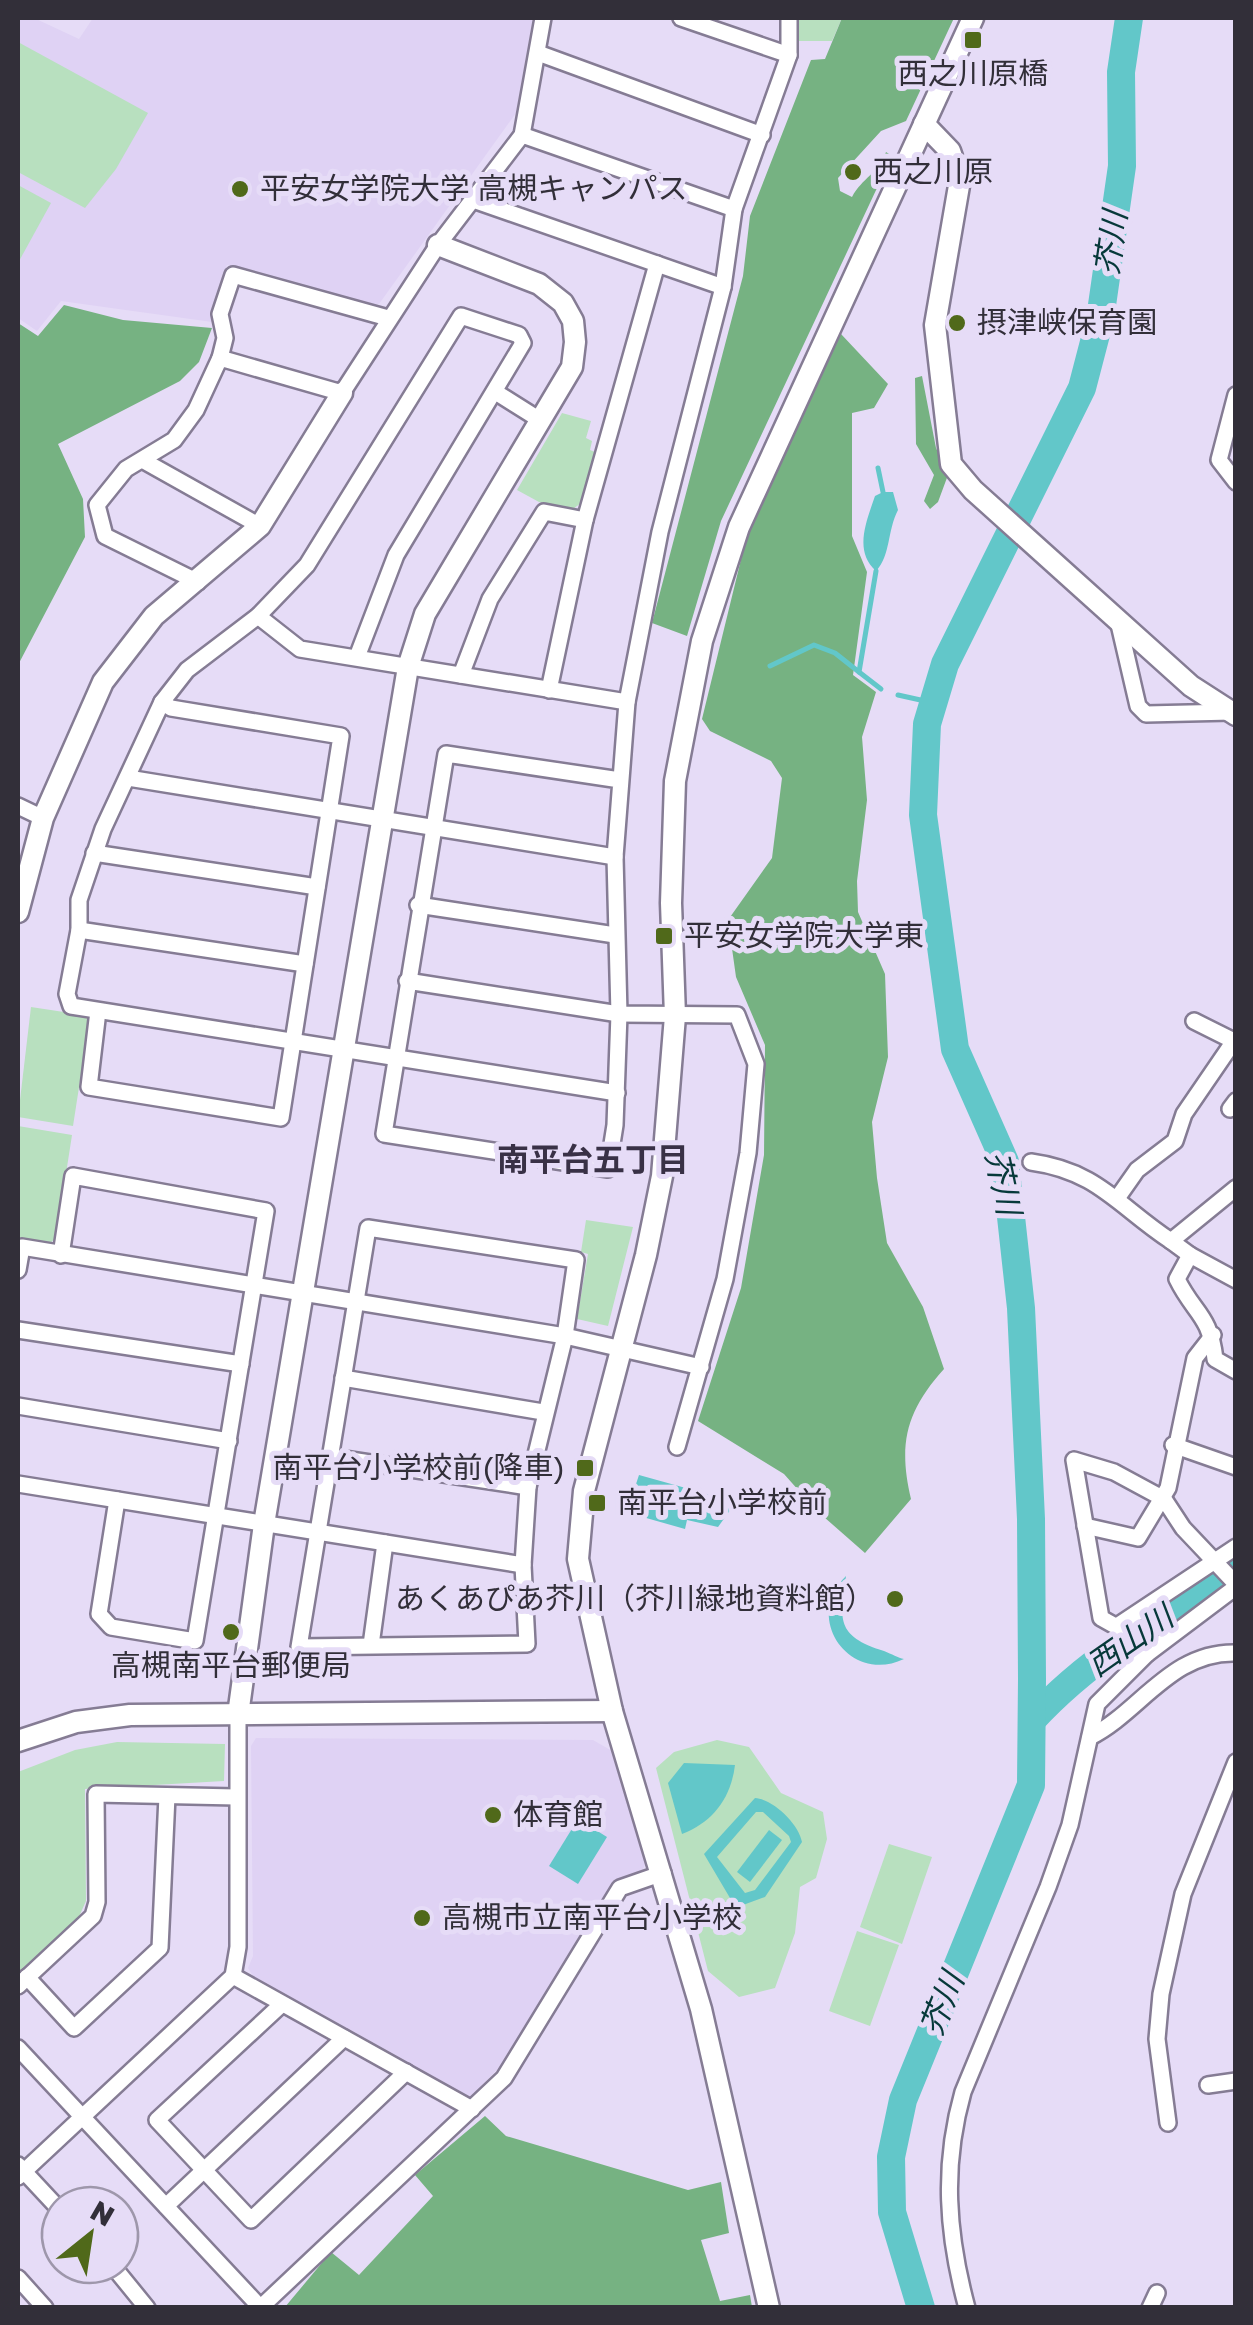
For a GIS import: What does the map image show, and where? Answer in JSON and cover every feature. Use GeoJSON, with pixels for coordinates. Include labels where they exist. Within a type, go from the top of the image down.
{"type":"FeatureCollection","features":[{"type":"Feature","properties":{"kind":"street"},"geometry":{"type":"LineString","coordinates":[[18,912],[43,818],[103,682],[154,616],[260,526],[388,318],[522,135],[543,18]]}},
{"type":"Feature","properties":{"kind":"street"},"geometry":{"type":"LineString","coordinates":[[682,18],[789,55]]}},
{"type":"Feature","properties":{"kind":"street"},"geometry":{"type":"LineString","coordinates":[[620,780],[446,754],[418,905],[384,1134],[608,1169],[619,1014],[615,857],[627,702],[660,532],[723,287],[734,210],[789,55],[789,18]]}},
{"type":"Feature","properties":{"kind":"street"},"geometry":{"type":"LineString","coordinates":[[769,2308],[701,2009],[612,1711],[578,1559],[584,1491],[662,1176],[674,1016],[671,904],[676,781],[702,640],[739,526],[974,18]]}},
{"type":"Feature","properties":{"kind":"street"},"geometry":{"type":"LineString","coordinates":[[538,53],[762,135]]}},
{"type":"Feature","properties":{"kind":"street"},"geometry":{"type":"LineString","coordinates":[[924,124],[950,151],[960,180],[935,325],[951,464],[973,490],[1190,686],[1234,714]]}},
{"type":"Feature","properties":{"kind":"street"},"geometry":{"type":"LineString","coordinates":[[522,135],[734,210]]}},
{"type":"Feature","properties":{"kind":"street"},"geometry":{"type":"LineString","coordinates":[[472,200],[723,287]]}},
{"type":"Feature","properties":{"kind":"street"},"geometry":{"type":"LineString","coordinates":[[40,2190],[20,2171],[233,1976],[238,1947],[238,1715],[264,1524],[408,667],[424,614],[450,564],[572,367],[573,320],[562,303],[539,284],[438,245]]}},
{"type":"Feature","properties":{"kind":"street"},"geometry":{"type":"LineString","coordinates":[[548,690],[585,520],[657,264]]}},
{"type":"Feature","properties":{"kind":"street"},"geometry":{"type":"LineString","coordinates":[[198,582],[104,536],[97,504],[126,470],[174,440],[196,410],[220,358],[225,338],[220,314],[232,275],[388,318]]}},
{"type":"Feature","properties":{"kind":"street"},"geometry":{"type":"LineString","coordinates":[[357,657],[396,556],[497,393],[524,343],[519,335],[460,316],[327,536],[285,591],[187,670],[162,702],[94,852],[79,900],[79,930],[67,994],[72,1006],[616,1093]]}},
{"type":"Feature","properties":{"kind":"street"},"geometry":{"type":"LineString","coordinates":[[220,358],[342,392]]}},
{"type":"Feature","properties":{"kind":"street"},"geometry":{"type":"LineString","coordinates":[[497,393],[540,420]]}},
{"type":"Feature","properties":{"kind":"street"},"geometry":{"type":"LineString","coordinates":[[1236,395],[1219,460],[1236,482]]}},
{"type":"Feature","properties":{"kind":"street"},"geometry":{"type":"LineString","coordinates":[[144,461],[260,526]]}},
{"type":"Feature","properties":{"kind":"street"},"geometry":{"type":"LineString","coordinates":[[461,675],[490,599],[544,512],[585,520]]}},
{"type":"Feature","properties":{"kind":"street"},"geometry":{"type":"LineString","coordinates":[[258,616],[300,649],[627,702]]}},
{"type":"Feature","properties":{"kind":"street"},"geometry":{"type":"LineString","coordinates":[[1118,620],[1138,706],[1146,714],[1234,714]]}},
{"type":"Feature","properties":{"kind":"street"},"geometry":{"type":"LineString","coordinates":[[98,1011],[90,1087],[281,1118],[342,736],[172,708],[162,702]]}},
{"type":"Feature","properties":{"kind":"street"},"geometry":{"type":"LineString","coordinates":[[128,778],[615,857]]}},
{"type":"Feature","properties":{"kind":"street"},"geometry":{"type":"LineString","coordinates":[[18,806],[43,818]]}},
{"type":"Feature","properties":{"kind":"street"},"geometry":{"type":"LineString","coordinates":[[94,852],[316,888]]}},
{"type":"Feature","properties":{"kind":"street"},"geometry":{"type":"LineString","coordinates":[[418,905],[615,934]]}},
{"type":"Feature","properties":{"kind":"street"},"geometry":{"type":"LineString","coordinates":[[79,930],[304,964]]}},
{"type":"Feature","properties":{"kind":"street"},"geometry":{"type":"LineString","coordinates":[[408,981],[619,1014],[736,1016],[756,1064],[739,1218],[677,1447]]}},
{"type":"Feature","properties":{"kind":"street"},"geometry":{"type":"LineString","coordinates":[[1118,1197],[1137,1170],[1175,1140],[1184,1114],[1234,1042],[1194,1020]]}},
{"type":"Feature","properties":{"kind":"street"},"geometry":{"type":"LineString","coordinates":[[1031,1162],[1072,1171],[1118,1197],[1190,1255],[1236,1280]]}},
{"type":"Feature","properties":{"kind":"street"},"geometry":{"type":"LineString","coordinates":[[62,1255],[73,1176],[266,1211],[195,1641],[110,1627],[99,1614],[117,1500]]}},
{"type":"Feature","properties":{"kind":"street"},"geometry":{"type":"LineString","coordinates":[[1171,1241],[1236,1188]]}},
{"type":"Feature","properties":{"kind":"street"},"geometry":{"type":"LineString","coordinates":[[368,1228],[576,1260],[565,1336],[543,1412],[528,1487],[523,1565],[527,1644],[299,1646],[368,1228]]}},
{"type":"Feature","properties":{"kind":"street"},"geometry":{"type":"LineString","coordinates":[[18,1270],[22,1248],[565,1336],[701,1367]]}},
{"type":"Feature","properties":{"kind":"street"},"geometry":{"type":"LineString","coordinates":[[1190,1255],[1177,1279],[1202,1311],[1212,1335],[1215,1359],[1236,1371]]}},
{"type":"Feature","properties":{"kind":"street"},"geometry":{"type":"LineString","coordinates":[[18,1330],[241,1364]]}},
{"type":"Feature","properties":{"kind":"street"},"geometry":{"type":"LineString","coordinates":[[1085,1526],[1138,1538],[1164,1499],[1194,1358],[1212,1335]]}},
{"type":"Feature","properties":{"kind":"street"},"geometry":{"type":"LineString","coordinates":[[343,1378],[543,1412]]}},
{"type":"Feature","properties":{"kind":"street"},"geometry":{"type":"LineString","coordinates":[[18,1406],[229,1441]]}},
{"type":"Feature","properties":{"kind":"street"},"geometry":{"type":"LineString","coordinates":[[1173,1445],[1236,1468]]}},
{"type":"Feature","properties":{"kind":"street"},"geometry":{"type":"LineString","coordinates":[[331,1458],[528,1487]]}},
{"type":"Feature","properties":{"kind":"street"},"geometry":{"type":"LineString","coordinates":[[967,2308],[948,2221],[952,2132],[963,2092],[1070,1826],[1097,1704],[1144,1651],[1236,1585],[1182,1528],[1164,1499],[1114,1472],[1074,1460],[1101,1618],[1122,1629],[1144,1651]]}},
{"type":"Feature","properties":{"kind":"street"},"geometry":{"type":"LineString","coordinates":[[18,1484],[523,1565]]}},
{"type":"Feature","properties":{"kind":"street"},"geometry":{"type":"LineString","coordinates":[[371,1645],[386,1543]]}},
{"type":"Feature","properties":{"kind":"street"},"geometry":{"type":"LineString","coordinates":[[1122,1629],[1236,1548]]}},
{"type":"Feature","properties":{"kind":"street"},"geometry":{"type":"LineString","coordinates":[[1090,1737],[1109,1727],[1166,1676],[1212,1656],[1236,1652]]}},
{"type":"Feature","properties":{"kind":"street"},"geometry":{"type":"LineString","coordinates":[[18,1741],[76,1722],[130,1714],[612,1711]]}},
{"type":"Feature","properties":{"kind":"street"},"geometry":{"type":"LineString","coordinates":[[1168,2123],[1157,2039],[1161,1994],[1182,1894],[1236,1762]]}},
{"type":"Feature","properties":{"kind":"street"},"geometry":{"type":"LineString","coordinates":[[167,1796],[160,1948],[74,2028],[22,1981],[93,1916],[97,1902],[96,1794],[236,1797]]}},
{"type":"Feature","properties":{"kind":"street"},"geometry":{"type":"LineString","coordinates":[[18,2048],[260,2307],[472,2109],[520,2056],[620,1888],[663,1872]]}},
{"type":"Feature","properties":{"kind":"street"},"geometry":{"type":"LineString","coordinates":[[233,1976],[472,2109]]}},
{"type":"Feature","properties":{"kind":"street"},"geometry":{"type":"LineString","coordinates":[[282,2004],[158,2120],[252,2220],[406,2072]]}},
{"type":"Feature","properties":{"kind":"street"},"geometry":{"type":"LineString","coordinates":[[166,2206],[344,2038]]}},
{"type":"Feature","properties":{"kind":"street"},"geometry":{"type":"LineString","coordinates":[[1208,2085],[1236,2081]]}},
{"type":"Feature","properties":{"kind":"street"},"geometry":{"type":"LineString","coordinates":[[18,2278],[46,2308]]}},
{"type":"Feature","properties":{"kind":"street"},"geometry":{"type":"LineString","coordinates":[[128,2285],[147,2308]]}},
{"type":"Feature","properties":{"kind":"shaded area","name":"平安女学院大学 高槻キャンパス"},"geometry":{"type":"Polygon","coordinates":[[[18,18],[34,18],[79,39],[93,18],[533,18],[516,113],[379,304],[371,306],[227,265],[211,311],[212,322],[61,301],[37,331],[18,318],[18,18]]]}},
{"type":"Feature","properties":{"kind":"shaded area"},"geometry":{"type":"Polygon","coordinates":[[[798,18],[842,18],[832,41],[799,41],[798,18]]]}},
{"type":"Feature","properties":{"kind":"shaded area"},"geometry":{"type":"Polygon","coordinates":[[[842,18],[954,18],[906,121],[881,131],[838,178],[840,191],[852,197],[886,152],[892,156],[721,521],[687,636],[652,623],[743,276],[750,216],[811,60],[825,59],[842,18]]]}},
{"type":"Feature","properties":{"kind":"shaded area"},"geometry":{"type":"Polygon","coordinates":[[[18,42],[148,113],[116,169],[85,208],[18,172],[18,42]]]}},
{"type":"Feature","properties":{"kind":"shaded area"},"geometry":{"type":"Polygon","coordinates":[[[18,185],[51,203],[18,263],[18,185]]]}},
{"type":"Feature","properties":{"kind":"shaded area"},"geometry":{"type":"Polygon","coordinates":[[[64,305],[123,320],[212,328],[199,362],[180,381],[58,444],[83,499],[85,537],[18,665],[18,323],[38,336],[64,305]]]}},
{"type":"Feature","properties":{"kind":"shaded area"},"geometry":{"type":"Polygon","coordinates":[[[841,334],[888,384],[874,408],[852,413],[852,536],[867,572],[853,675],[876,692],[862,737],[867,800],[857,881],[858,912],[885,974],[888,1057],[872,1122],[877,1178],[887,1243],[923,1307],[944,1369],[921,1399],[908,1429],[905,1461],[911,1499],[865,1553],[816,1510],[784,1474],[698,1421],[741,1288],[764,1155],[765,1045],[736,977],[728,920],[772,858],[782,778],[771,761],[710,731],[702,719],[747,535],[841,334]]]}},
{"type":"Feature","properties":{"kind":"shaded area"},"geometry":{"type":"Polygon","coordinates":[[[922,376],[936,448],[948,475],[938,502],[930,509],[924,501],[934,475],[916,444],[915,378],[922,376]]]}},
{"type":"Feature","properties":{"kind":"shaded area"},"geometry":{"type":"Polygon","coordinates":[[[562,413],[591,421],[586,438],[592,441],[590,450],[595,452],[581,503],[573,509],[539,502],[517,490],[562,413]]]}},
{"type":"Feature","properties":{"kind":"shaded area"},"geometry":{"type":"Polygon","coordinates":[[[893,492],[898,510],[884,558],[876,571],[863,545],[875,496],[893,492]]]}},
{"type":"Feature","properties":{"kind":"shaded area"},"geometry":{"type":"Polygon","coordinates":[[[31,1007],[90,1016],[73,1126],[18,1117],[31,1007]]]}},
{"type":"Feature","properties":{"kind":"shaded area"},"geometry":{"type":"Polygon","coordinates":[[[18,1126],[72,1135],[56,1238],[48,1245],[18,1239],[18,1126]]]}},
{"type":"Feature","properties":{"kind":"shaded area"},"geometry":{"type":"Polygon","coordinates":[[[586,1220],[633,1227],[608,1326],[577,1319],[588,1254],[581,1252],[586,1220]]]}},
{"type":"Feature","properties":{"kind":"shaded area"},"geometry":{"type":"Polygon","coordinates":[[[639,1475],[736,1502],[718,1527],[687,1520],[685,1529],[618,1510],[620,1499],[630,1502],[639,1475]]]}},
{"type":"Feature","properties":{"kind":"shaded area"},"geometry":{"type":"Polygon","coordinates":[[[846,1576],[842,1615],[849,1632],[868,1645],[904,1659],[884,1665],[866,1663],[838,1643],[829,1610],[834,1593],[846,1576]]]}},
{"type":"Feature","properties":{"kind":"shaded area","name":"高槻市立南平台小学校"},"geometry":{"type":"Polygon","coordinates":[[[256,1738],[593,1740],[612,1751],[646,1863],[642,1871],[614,1880],[508,2059],[468,2099],[253,1976],[248,1968],[253,1956],[251,1746],[256,1738]]]}},
{"type":"Feature","properties":{"kind":"shaded area"},"geometry":{"type":"Polygon","coordinates":[[[717,1740],[749,1747],[781,1793],[823,1812],[827,1839],[816,1878],[800,1887],[795,1933],[775,1988],[739,1997],[708,1971],[656,1768],[674,1752],[717,1740]]]}},
{"type":"Feature","properties":{"kind":"shaded area"},"geometry":{"type":"Polygon","coordinates":[[[117,1742],[225,1744],[224,1781],[85,1789],[86,1901],[77,1921],[18,1974],[18,1772],[75,1750],[117,1742]]]}},
{"type":"Feature","properties":{"kind":"shaded area"},"geometry":{"type":"Polygon","coordinates":[[[684,1763],[735,1765],[719,1807],[703,1823],[682,1834],[668,1783],[684,1763]]]}},
{"type":"Feature","properties":{"kind":"shaded area"},"geometry":{"type":"Polygon","coordinates":[[[755,1798],[784,1814],[802,1842],[765,1897],[743,1905],[730,1898],[704,1854],[755,1798]],[[756,1812],[717,1857],[745,1893],[755,1890],[791,1842],[763,1812],[756,1812]]]}},
{"type":"Feature","properties":{"kind":"shaded area"},"geometry":{"type":"Polygon","coordinates":[[[578,1819],[607,1837],[578,1884],[549,1866],[578,1819]]]}},
{"type":"Feature","properties":{"kind":"shaded area"},"geometry":{"type":"Polygon","coordinates":[[[769,1830],[782,1840],[750,1882],[737,1872],[769,1830]]]}},
{"type":"Feature","properties":{"kind":"shaded area"},"geometry":{"type":"Polygon","coordinates":[[[889,1844],[932,1857],[902,1944],[860,1927],[889,1844]]]}},
{"type":"Feature","properties":{"kind":"shaded area"},"geometry":{"type":"Polygon","coordinates":[[[857,1931],[899,1945],[870,2026],[829,2011],[857,1931]]]}},
{"type":"Feature","properties":{"kind":"shaded area"},"geometry":{"type":"Polygon","coordinates":[[[485,2116],[506,2136],[688,2190],[721,2182],[729,2233],[701,2240],[720,2301],[750,2295],[752,2307],[285,2307],[331,2252],[359,2275],[433,2196],[415,2175],[485,2116]]]}},
{"type":"Feature","properties":{"kind":"waterway","name":"芥川"},"geometry":{"type":"LineString","coordinates":[[921,2308],[892,2212],[891,2157],[903,2100],[1031,1785],[1032,1679],[1031,1519],[1021,1308],[1005,1162],[955,1049],[923,815],[927,724],[945,664],[1082,388],[1100,319],[1122,166],[1121,72],[1129,18]]}},
{"type":"Feature","properties":{"kind":"waterway"},"geometry":{"type":"LineString","coordinates":[[878,468],[883,492]]}},
{"type":"Feature","properties":{"kind":"waterway"},"geometry":{"type":"LineString","coordinates":[[876,571],[859,672],[881,689]]}},
{"type":"Feature","properties":{"kind":"waterway"},"geometry":{"type":"LineString","coordinates":[[770,666],[814,645],[835,653],[859,672]]}},
{"type":"Feature","properties":{"kind":"waterway"},"geometry":{"type":"LineString","coordinates":[[898,695],[934,703]]}},
{"type":"Feature","properties":{"kind":"waterway","name":"西山川"},"geometry":{"type":"LineString","coordinates":[[1032,1720],[1103,1657],[1236,1570]]}},
{"type":"Feature","properties":{"kind":"place","name":"西之川原橋"},"geometry":{"type":"Point","coordinates":[973,40]}},
{"type":"Feature","properties":{"kind":"place","name":"西之川原"},"geometry":{"type":"Point","coordinates":[853,172]}},
{"type":"Feature","properties":{"kind":"place","name":"平安女学院大学 高槻キャンパス"},"geometry":{"type":"Point","coordinates":[240,189]}},
{"type":"Feature","properties":{"kind":"place","name":"摂津峡保育園"},"geometry":{"type":"Point","coordinates":[957,323]}},
{"type":"Feature","properties":{"kind":"place","name":"平安女学院大学東"},"geometry":{"type":"Point","coordinates":[664,936]}},
{"type":"Feature","properties":{"kind":"place","name":"南平台小学校前(降車)"},"geometry":{"type":"Point","coordinates":[585,1468]}},
{"type":"Feature","properties":{"kind":"place","name":"南平台小学校前"},"geometry":{"type":"Point","coordinates":[597,1503]}},
{"type":"Feature","properties":{"kind":"place","name":"あくあぴあ芥川（芥川緑地資料館）"},"geometry":{"type":"Point","coordinates":[895,1599]}},
{"type":"Feature","properties":{"kind":"place","name":"高槻南平台郵便局"},"geometry":{"type":"Point","coordinates":[231,1632]}},
{"type":"Feature","properties":{"kind":"place","name":"体育館"},"geometry":{"type":"Point","coordinates":[493,1815]}},
{"type":"Feature","properties":{"kind":"place","name":"高槻市立南平台小学校"},"geometry":{"type":"Point","coordinates":[422,1918]}},
{"type":"Feature","properties":{"kind":"district","name":"南平台五丁目"},"geometry":{"type":"Point","coordinates":[593,1160]}}]}
